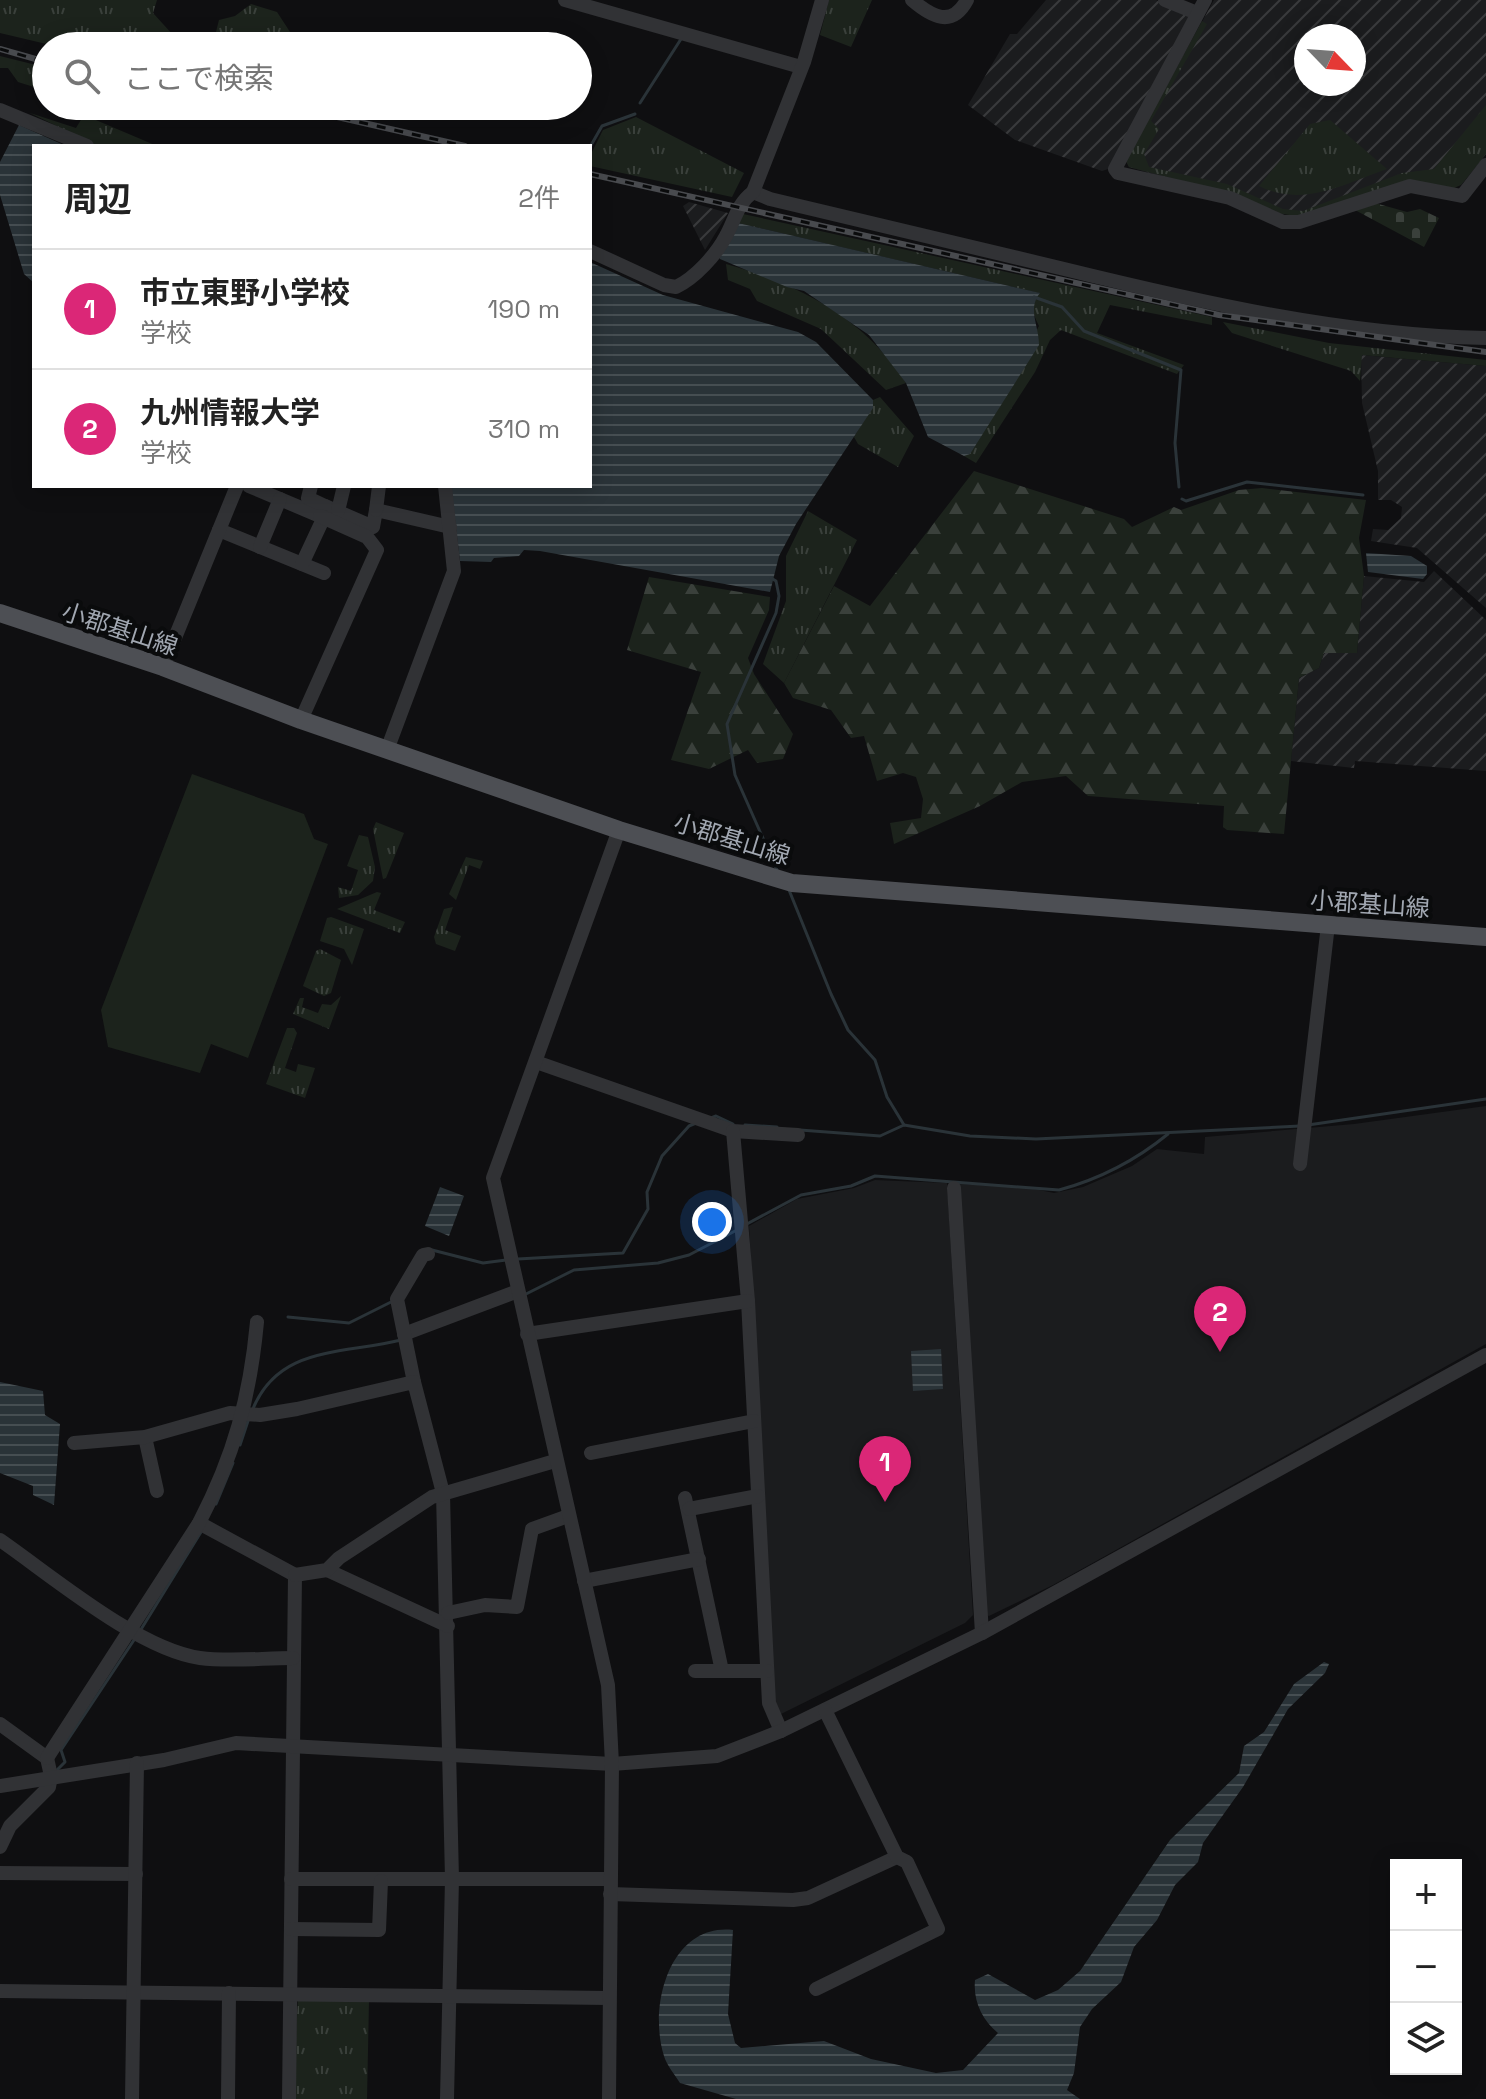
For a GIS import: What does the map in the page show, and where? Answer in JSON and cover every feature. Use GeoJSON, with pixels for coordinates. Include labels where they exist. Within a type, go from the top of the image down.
{"type":"FeatureCollection","features":[{"type":"Feature","properties":{"kind":"main road","name":"小郡基山線"},"geometry":{"type":"LineString","coordinates":[[0,613],[163,667],[301,720],[619,830],[783,880],[1486,937]]}},
{"type":"Feature","properties":{"kind":"street"},"geometry":{"type":"LineString","coordinates":[[565,0],[801,67]]}},
{"type":"Feature","properties":{"kind":"street"},"geometry":{"type":"LineString","coordinates":[[592,252],[664,285],[676,287],[696,273],[725,238],[742,200],[753,192],[801,67],[822,0]]}},
{"type":"Feature","properties":{"kind":"street"},"geometry":{"type":"LineString","coordinates":[[912,0],[935,16],[947,20],[954,17],[967,0]]}},
{"type":"Feature","properties":{"kind":"street"},"geometry":{"type":"LineString","coordinates":[[1165,0],[1201,7],[1128,142],[1115,169],[1118,173],[1230,198],[1283,222],[1299,222],[1410,186],[1462,196],[1486,165]]}},
{"type":"Feature","properties":{"kind":"street"},"geometry":{"type":"LineString","coordinates":[[0,110],[82,144]]}},
{"type":"Feature","properties":{"kind":"street"},"geometry":{"type":"LineString","coordinates":[[753,192],[770,199],[1144,289],[1276,316],[1414,333],[1486,338]]}},
{"type":"Feature","properties":{"kind":"street"},"geometry":{"type":"LineString","coordinates":[[163,667],[236,488]]}},
{"type":"Feature","properties":{"kind":"street"},"geometry":{"type":"LineString","coordinates":[[256,488],[373,527],[379,488]]}},
{"type":"Feature","properties":{"kind":"street"},"geometry":{"type":"LineString","coordinates":[[301,720],[377,550],[367,537],[308,498],[310,488]]}},
{"type":"Feature","properties":{"kind":"street"},"geometry":{"type":"LineString","coordinates":[[302,564],[343,488]]}},
{"type":"Feature","properties":{"kind":"street"},"geometry":{"type":"LineString","coordinates":[[387,750],[454,571],[445,488]]}},
{"type":"Feature","properties":{"kind":"street"},"geometry":{"type":"LineString","coordinates":[[260,547],[279,494]]}},
{"type":"Feature","properties":{"kind":"street"},"geometry":{"type":"LineString","coordinates":[[376,510],[450,527]]}},
{"type":"Feature","properties":{"kind":"street"},"geometry":{"type":"LineString","coordinates":[[219,530],[324,573]]}},
{"type":"Feature","properties":{"kind":"street"},"geometry":{"type":"LineString","coordinates":[[609,2099],[612,1764],[608,1685],[493,1178],[619,830]]}},
{"type":"Feature","properties":{"kind":"street"},"geometry":{"type":"LineString","coordinates":[[1300,1164],[1328,925]]}},
{"type":"Feature","properties":{"kind":"street"},"geometry":{"type":"LineString","coordinates":[[536,1062],[733,1131],[798,1135]]}},
{"type":"Feature","properties":{"kind":"street"},"geometry":{"type":"LineString","coordinates":[[733,1131],[748,1301],[769,1703],[781,1731]]}},
{"type":"Feature","properties":{"kind":"street"},"geometry":{"type":"LineString","coordinates":[[954,1188],[982,1633]]}},
{"type":"Feature","properties":{"kind":"street"},"geometry":{"type":"LineString","coordinates":[[428,1254],[423,1255],[397,1299],[414,1382],[443,1493],[452,1879],[447,2099]]}},
{"type":"Feature","properties":{"kind":"street"},"geometry":{"type":"LineString","coordinates":[[404,1334],[518,1291]]}},
{"type":"Feature","properties":{"kind":"street"},"geometry":{"type":"LineString","coordinates":[[527,1334],[748,1301]]}},
{"type":"Feature","properties":{"kind":"street"},"geometry":{"type":"LineString","coordinates":[[47,1758],[199,1523],[221,1482],[245,1412],[257,1322]]}},
{"type":"Feature","properties":{"kind":"street"},"geometry":{"type":"LineString","coordinates":[[0,1786],[236,1743],[612,1764],[717,1756],[781,1731],[982,1633],[1486,1355]]}},
{"type":"Feature","properties":{"kind":"street"},"geometry":{"type":"LineString","coordinates":[[74,1443],[145,1437],[245,1412],[260,1415],[285,1411],[414,1382]]}},
{"type":"Feature","properties":{"kind":"street"},"geometry":{"type":"LineString","coordinates":[[591,1453],[754,1421]]}},
{"type":"Feature","properties":{"kind":"street"},"geometry":{"type":"LineString","coordinates":[[145,1437],[157,1491]]}},
{"type":"Feature","properties":{"kind":"street"},"geometry":{"type":"LineString","coordinates":[[199,1523],[295,1575],[327,1570],[349,1551],[443,1493],[555,1461]]}},
{"type":"Feature","properties":{"kind":"street"},"geometry":{"type":"LineString","coordinates":[[722,1671],[687,1504],[758,1496]]}},
{"type":"Feature","properties":{"kind":"street"},"geometry":{"type":"LineString","coordinates":[[327,1570],[400,1607],[448,1619],[485,1605],[517,1607],[532,1529],[568,1516]]}},
{"type":"Feature","properties":{"kind":"street"},"geometry":{"type":"LineString","coordinates":[[0,1540],[131,1629],[184,1655],[203,1659],[293,1658]]}},
{"type":"Feature","properties":{"kind":"street"},"geometry":{"type":"LineString","coordinates":[[584,1581],[699,1559]]}},
{"type":"Feature","properties":{"kind":"street"},"geometry":{"type":"LineString","coordinates":[[289,2099],[295,1575]]}},
{"type":"Feature","properties":{"kind":"street"},"geometry":{"type":"LineString","coordinates":[[695,1671],[767,1671]]}},
{"type":"Feature","properties":{"kind":"street"},"geometry":{"type":"LineString","coordinates":[[816,1989],[938,1929],[907,1862],[897,1857],[825,1710]]}},
{"type":"Feature","properties":{"kind":"street"},"geometry":{"type":"LineString","coordinates":[[0,1724],[47,1758],[51,1776],[49,1787],[10,1826],[0,1847]]}},
{"type":"Feature","properties":{"kind":"street"},"geometry":{"type":"LineString","coordinates":[[132,2099],[137,1763]]}},
{"type":"Feature","properties":{"kind":"street"},"geometry":{"type":"LineString","coordinates":[[291,1879],[452,1879],[793,1900],[808,1898],[897,1857]]}},
{"type":"Feature","properties":{"kind":"street"},"geometry":{"type":"LineString","coordinates":[[0,1873],[136,1874]]}},
{"type":"Feature","properties":{"kind":"street"},"geometry":{"type":"LineString","coordinates":[[291,1929],[379,1930],[381,1881]]}},
{"type":"Feature","properties":{"kind":"street"},"geometry":{"type":"LineString","coordinates":[[0,1991],[608,1998]]}},
{"type":"Feature","properties":{"kind":"street"},"geometry":{"type":"LineString","coordinates":[[228,2099],[229,1993]]}},
{"type":"Feature","properties":{"kind":"shaded area"},"geometry":{"type":"Polygon","coordinates":[[[1046,0],[1156,0],[1189,16],[1108,169],[1102,171],[1015,140],[968,105],[1010,34],[1017,34],[1046,0]]]}},
{"type":"Feature","properties":{"kind":"shaded area"},"geometry":{"type":"Polygon","coordinates":[[[1214,0],[1486,0],[1486,154],[1461,185],[1408,181],[1303,217],[1129,167],[1126,161],[1214,0]]]}},
{"type":"Feature","properties":{"kind":"shaded area"},"geometry":{"type":"Polygon","coordinates":[[[19,125],[62,144],[32,144],[32,281],[24,274],[0,195],[0,162],[19,125]]]}},
{"type":"Feature","properties":{"kind":"shaded area"},"geometry":{"type":"Polygon","coordinates":[[[689,202],[728,213],[705,250],[683,206],[689,202]]]}},
{"type":"Feature","properties":{"kind":"shaded area"},"geometry":{"type":"Polygon","coordinates":[[[738,223],[1040,293],[1034,305],[1039,345],[970,454],[964,456],[928,437],[906,383],[869,335],[804,291],[720,259],[718,255],[738,223]]]}},
{"type":"Feature","properties":{"kind":"shaded area"},"geometry":{"type":"Polygon","coordinates":[[[592,263],[663,295],[798,332],[816,342],[873,400],[873,408],[796,524],[779,556],[770,592],[540,551],[524,550],[519,556],[494,558],[491,562],[460,561],[451,488],[592,488],[592,263]]]}},
{"type":"Feature","properties":{"kind":"shaded area"},"geometry":{"type":"Polygon","coordinates":[[[1361,355],[1486,366],[1486,608],[1417,548],[1371,541],[1373,529],[1388,530],[1401,518],[1402,507],[1391,500],[1378,500],[1378,471],[1362,403],[1361,355]]]}},
{"type":"Feature","properties":{"kind":"shaded area"},"geometry":{"type":"Polygon","coordinates":[[[1366,553],[1411,556],[1427,566],[1427,574],[1423,579],[1368,572],[1366,553]]]}},
{"type":"Feature","properties":{"kind":"shaded area"},"geometry":{"type":"Polygon","coordinates":[[[1434,571],[1486,620],[1486,771],[1355,761],[1354,768],[1291,761],[1299,678],[1319,668],[1324,653],[1357,653],[1364,576],[1424,582],[1434,571]]]}},
{"type":"Feature","properties":{"kind":"shaded area"},"geometry":{"type":"Polygon","coordinates":[[[1486,1106],[1486,1344],[1053,1585],[989,1616],[984,1614],[959,1184],[1025,1187],[1054,1193],[1083,1187],[1132,1166],[1157,1149],[1204,1154],[1205,1137],[1354,1124],[1486,1106]]]}},
{"type":"Feature","properties":{"kind":"shaded area"},"geometry":{"type":"Polygon","coordinates":[[[875,1180],[947,1183],[973,1615],[965,1623],[781,1714],[775,1703],[749,1226],[797,1199],[854,1188],[875,1180]]]}},
{"type":"Feature","properties":{"kind":"shaded area"},"geometry":{"type":"Polygon","coordinates":[[[440,1187],[464,1196],[449,1236],[425,1226],[440,1187]]]}},
{"type":"Feature","properties":{"kind":"shaded area"},"geometry":{"type":"Polygon","coordinates":[[[941,1349],[943,1389],[913,1391],[911,1351],[941,1349]]]}},
{"type":"Feature","properties":{"kind":"shaded area"},"geometry":{"type":"Polygon","coordinates":[[[0,1382],[43,1391],[45,1415],[60,1424],[54,1505],[33,1495],[33,1486],[0,1473],[0,1382]]]}},
{"type":"Feature","properties":{"kind":"shaded area"},"geometry":{"type":"Polygon","coordinates":[[[1324,1662],[1329,1664],[1325,1673],[1288,1709],[1243,1787],[1203,1843],[1198,1862],[1175,1885],[1157,1920],[1134,1947],[1121,1982],[1092,2009],[1080,2027],[1074,2073],[1067,2090],[1080,2099],[736,2099],[680,2083],[669,2067],[660,2036],[659,2014],[669,1972],[679,1954],[693,1940],[711,1931],[733,1930],[728,2014],[735,2043],[741,2048],[824,2041],[871,2059],[936,2073],[963,2070],[998,2033],[980,2010],[975,1980],[988,1974],[1035,2000],[1058,1990],[1080,1971],[1170,1840],[1239,1773],[1244,1746],[1264,1732],[1294,1684],[1324,1662]]]}},
{"type":"Feature","properties":{"kind":"green space"},"geometry":{"type":"Polygon","coordinates":[[[0,0],[157,0],[153,13],[170,32],[32,32],[32,41],[0,33],[0,0]]]}},
{"type":"Feature","properties":{"kind":"green space"},"geometry":{"type":"Polygon","coordinates":[[[829,0],[872,0],[851,47],[820,35],[829,0]]]}},
{"type":"Feature","properties":{"kind":"green space"},"geometry":{"type":"Polygon","coordinates":[[[251,4],[277,12],[290,32],[216,32],[219,20],[235,16],[251,4]]]}},
{"type":"Feature","properties":{"kind":"green space"},"geometry":{"type":"Polygon","coordinates":[[[1202,21],[1207,24],[1151,121],[1159,129],[1144,154],[1149,167],[1227,184],[1283,209],[1303,211],[1402,173],[1434,169],[1486,105],[1486,154],[1461,185],[1452,189],[1408,181],[1303,217],[1276,213],[1232,194],[1129,167],[1126,161],[1202,21]]]}},
{"type":"Feature","properties":{"kind":"green space"},"geometry":{"type":"Polygon","coordinates":[[[0,56],[32,64],[32,86],[18,82],[8,68],[0,68],[0,56]]]}},
{"type":"Feature","properties":{"kind":"green space"},"geometry":{"type":"Polygon","coordinates":[[[636,117],[744,173],[732,197],[592,166],[592,152],[603,130],[636,117]]]}},
{"type":"Feature","properties":{"kind":"green space"},"geometry":{"type":"Polygon","coordinates":[[[44,120],[76,128],[81,120],[96,120],[152,144],[94,144],[44,120]]]}},
{"type":"Feature","properties":{"kind":"green space"},"geometry":{"type":"Polygon","coordinates":[[[1330,120],[1387,169],[1339,187],[1307,194],[1292,195],[1259,186],[1310,124],[1330,120]]]}},
{"type":"Feature","properties":{"kind":"green space"},"geometry":{"type":"Polygon","coordinates":[[[1375,203],[1407,212],[1420,209],[1439,218],[1424,247],[1355,210],[1375,203]]]}},
{"type":"Feature","properties":{"kind":"green space"},"geometry":{"type":"Polygon","coordinates":[[[743,214],[1212,317],[1212,325],[1110,305],[1097,333],[1184,365],[1177,374],[1061,330],[1050,340],[1035,372],[976,463],[964,456],[970,453],[1039,326],[1033,309],[1039,293],[738,223],[743,214]]]}},
{"type":"Feature","properties":{"kind":"green space"},"geometry":{"type":"Polygon","coordinates":[[[726,264],[779,282],[828,307],[871,340],[906,383],[886,390],[821,329],[757,301],[750,289],[728,280],[726,264]]]}},
{"type":"Feature","properties":{"kind":"green space"},"geometry":{"type":"Polygon","coordinates":[[[1223,322],[1329,343],[1486,360],[1486,366],[1362,355],[1360,381],[1351,371],[1232,333],[1223,322]]]}},
{"type":"Feature","properties":{"kind":"green space"},"geometry":{"type":"Polygon","coordinates":[[[880,397],[914,436],[898,467],[858,444],[854,437],[872,408],[873,400],[880,397]]]}},
{"type":"Feature","properties":{"kind":"green space"},"geometry":{"type":"Polygon","coordinates":[[[974,471],[1124,519],[1132,527],[1174,507],[1181,510],[1239,490],[1262,488],[1366,500],[1359,538],[1364,576],[1357,653],[1324,653],[1319,668],[1299,678],[1284,834],[1227,830],[1223,827],[1224,806],[1088,796],[1066,776],[1022,782],[980,806],[894,844],[890,823],[921,818],[923,799],[916,777],[903,773],[877,781],[864,736],[851,738],[831,710],[793,698],[784,683],[834,586],[870,606],[974,471]]]}},
{"type":"Feature","properties":{"kind":"green space"},"geometry":{"type":"Polygon","coordinates":[[[808,511],[857,540],[784,683],[763,664],[786,601],[786,556],[808,511]]]}},
{"type":"Feature","properties":{"kind":"green space"},"geometry":{"type":"Polygon","coordinates":[[[649,577],[770,597],[769,610],[748,658],[754,674],[793,734],[783,759],[757,763],[748,750],[709,769],[671,760],[701,672],[627,650],[649,577]]]}},
{"type":"Feature","properties":{"kind":"green space"},"geometry":{"type":"Polygon","coordinates":[[[192,774],[304,814],[314,839],[328,844],[248,1058],[211,1044],[200,1073],[108,1047],[101,1010],[192,774]]]}},
{"type":"Feature","properties":{"kind":"green space"},"geometry":{"type":"Polygon","coordinates":[[[376,822],[404,833],[383,879],[373,829],[376,822]]]}},
{"type":"Feature","properties":{"kind":"green space"},"geometry":{"type":"Polygon","coordinates":[[[359,835],[368,837],[375,867],[373,881],[358,895],[339,898],[338,887],[351,891],[358,870],[347,866],[359,835]]]}},
{"type":"Feature","properties":{"kind":"green space"},"geometry":{"type":"Polygon","coordinates":[[[466,857],[483,861],[480,869],[469,865],[456,900],[449,894],[466,857]]]}},
{"type":"Feature","properties":{"kind":"green space"},"geometry":{"type":"Polygon","coordinates":[[[381,893],[374,910],[405,922],[400,933],[337,909],[381,893]]]}},
{"type":"Feature","properties":{"kind":"green space"},"geometry":{"type":"Polygon","coordinates":[[[453,907],[445,930],[461,936],[455,951],[436,944],[434,937],[444,909],[453,907]]]}},
{"type":"Feature","properties":{"kind":"green space"},"geometry":{"type":"Polygon","coordinates":[[[327,918],[364,929],[352,965],[344,949],[320,941],[327,918]]]}},
{"type":"Feature","properties":{"kind":"green space"},"geometry":{"type":"Polygon","coordinates":[[[320,949],[341,960],[331,993],[324,996],[303,986],[316,951],[320,949]]]}},
{"type":"Feature","properties":{"kind":"green space"},"geometry":{"type":"Polygon","coordinates":[[[341,996],[329,1029],[293,1014],[300,998],[304,998],[302,1007],[318,1013],[322,1004],[331,1005],[341,996]]]}},
{"type":"Feature","properties":{"kind":"green space"},"geometry":{"type":"Polygon","coordinates":[[[287,1028],[294,1028],[297,1033],[285,1068],[296,1072],[298,1064],[315,1068],[305,1098],[266,1084],[287,1028]]]}},
{"type":"Feature","properties":{"kind":"green space"},"geometry":{"type":"Polygon","coordinates":[[[298,1998],[369,1999],[367,2099],[293,2099],[298,1998]]]}},
{"type":"Feature","properties":{"kind":"waterway"},"geometry":{"type":"LineString","coordinates":[[640,103],[681,39]]}},
{"type":"Feature","properties":{"kind":"waterway"},"geometry":{"type":"LineString","coordinates":[[592,144],[602,126],[635,114]]}},
{"type":"Feature","properties":{"kind":"waterway"},"geometry":{"type":"LineString","coordinates":[[1034,297],[1062,307],[1084,331],[1181,370],[1175,443],[1179,487]]}},
{"type":"Feature","properties":{"kind":"waterway"},"geometry":{"type":"LineString","coordinates":[[1182,499],[1186,501],[1247,482],[1363,495]]}},
{"type":"Feature","properties":{"kind":"waterway"},"geometry":{"type":"LineString","coordinates":[[771,578],[776,581],[779,596],[776,613],[727,724],[735,775],[777,870]]}},
{"type":"Feature","properties":{"kind":"waterway"},"geometry":{"type":"LineString","coordinates":[[789,890],[848,1030],[875,1060],[887,1097],[904,1125]]}},
{"type":"Feature","properties":{"kind":"waterway"},"geometry":{"type":"LineString","coordinates":[[1308,1125],[1486,1099]]}},
{"type":"Feature","properties":{"kind":"waterway"},"geometry":{"type":"LineString","coordinates":[[711,1118],[716,1116],[733,1124]]}},
{"type":"Feature","properties":{"kind":"waterway"},"geometry":{"type":"LineString","coordinates":[[518,1259],[623,1253],[648,1209],[647,1192],[662,1156],[689,1126],[696,1123]]}},
{"type":"Feature","properties":{"kind":"waterway"},"geometry":{"type":"LineString","coordinates":[[745,1125],[777,1127]]}},
{"type":"Feature","properties":{"kind":"waterway"},"geometry":{"type":"LineString","coordinates":[[800,1130],[880,1136],[904,1125],[970,1136],[1036,1139],[1300,1126]]}},
{"type":"Feature","properties":{"kind":"waterway"},"geometry":{"type":"LineString","coordinates":[[745,1225],[801,1195],[851,1186],[875,1176],[1059,1190],[1116,1168],[1168,1134]]}},
{"type":"Feature","properties":{"kind":"waterway"},"geometry":{"type":"LineString","coordinates":[[524,1295],[574,1270],[658,1263],[689,1255],[735,1231]]}},
{"type":"Feature","properties":{"kind":"waterway"},"geometry":{"type":"LineString","coordinates":[[432,1250],[483,1263],[506,1260]]}},
{"type":"Feature","properties":{"kind":"waterway"},"geometry":{"type":"LineString","coordinates":[[288,1317],[349,1323],[391,1302]]}},
{"type":"Feature","properties":{"kind":"waterway"},"geometry":{"type":"LineString","coordinates":[[252,1411],[263,1390],[278,1374],[295,1363],[314,1356],[401,1340]]}},
{"type":"Feature","properties":{"kind":"waterway"},"geometry":{"type":"LineString","coordinates":[[240,1445],[249,1418]]}},
{"type":"Feature","properties":{"kind":"waterway"},"geometry":{"type":"LineString","coordinates":[[216,1504],[233,1463]]}},
{"type":"Feature","properties":{"kind":"waterway"},"geometry":{"type":"LineString","coordinates":[[140,1631],[201,1532]]}},
{"type":"Feature","properties":{"kind":"waterway"},"geometry":{"type":"LineString","coordinates":[[56,1771],[65,1762],[61,1750],[136,1637]]}},
{"type":"Feature","properties":{"kind":"railway"},"geometry":{"type":"LineString","coordinates":[[0,49],[32,58]]}},
{"type":"Feature","properties":{"kind":"railway"},"geometry":{"type":"LineString","coordinates":[[351,120],[456,144]]}},
{"type":"Feature","properties":{"kind":"railway"},"geometry":{"type":"LineString","coordinates":[[592,174],[1219,315],[1486,352]]}},
{"type":"Feature","properties":{"kind":"place","name":"九州情報大学"},"geometry":{"type":"Point","coordinates":[1220,1352]}},
{"type":"Feature","properties":{"kind":"place","name":"市立東野小学校"},"geometry":{"type":"Point","coordinates":[885,1502]}}]}
